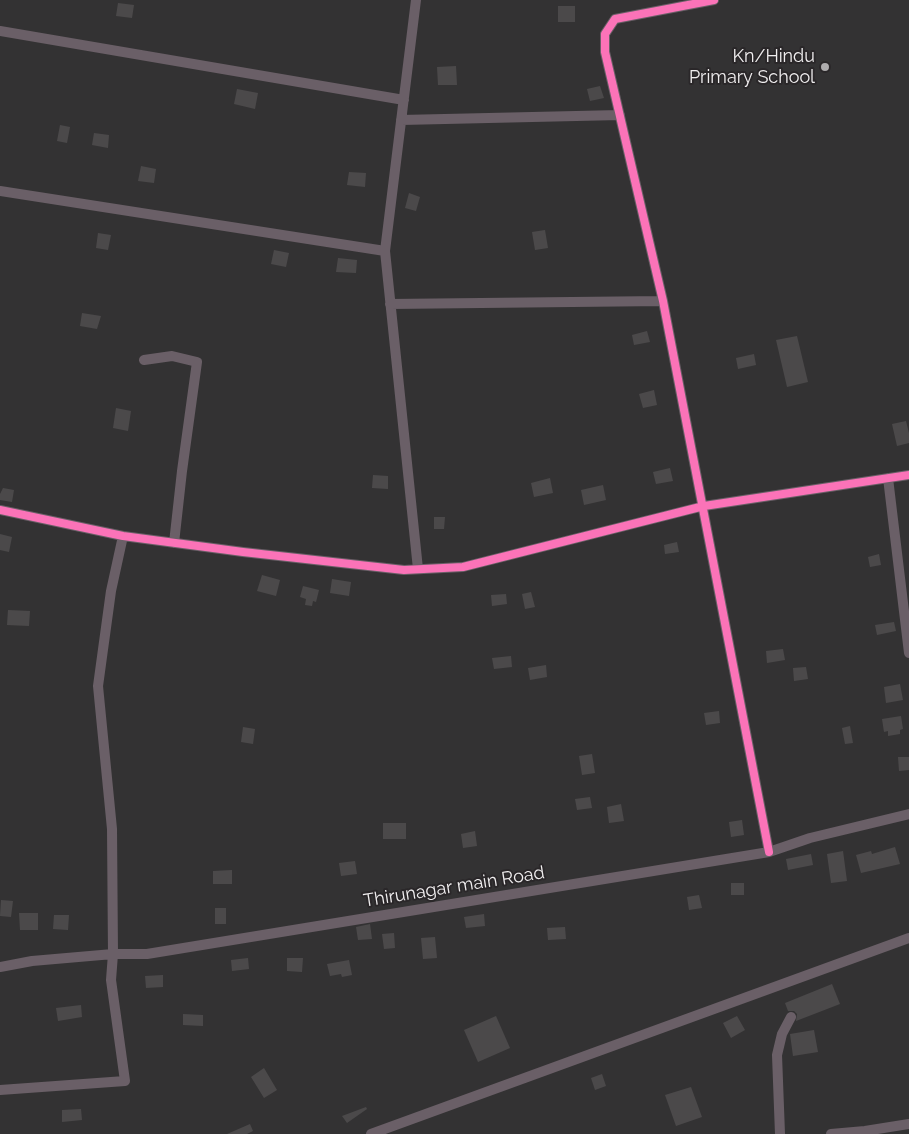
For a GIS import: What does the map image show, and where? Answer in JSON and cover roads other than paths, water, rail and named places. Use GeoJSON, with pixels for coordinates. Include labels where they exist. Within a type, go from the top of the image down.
{"type":"FeatureCollection","features":[{"type":"Feature","properties":{"kind":"street"},"geometry":{"type":"LineString","coordinates":[[416,0],[385,252],[418,569]]}},
{"type":"Feature","properties":{"kind":"street"},"geometry":{"type":"LineString","coordinates":[[714,0],[616,19],[605,34],[605,52],[663,300],[769,852]]}},
{"type":"Feature","properties":{"kind":"street"},"geometry":{"type":"LineString","coordinates":[[0,31],[404,100]]}},
{"type":"Feature","properties":{"kind":"street"},"geometry":{"type":"LineString","coordinates":[[401,120],[620,115]]}},
{"type":"Feature","properties":{"kind":"street"},"geometry":{"type":"LineString","coordinates":[[0,191],[385,252]]}},
{"type":"Feature","properties":{"kind":"street"},"geometry":{"type":"LineString","coordinates":[[390,304],[663,300]]}},
{"type":"Feature","properties":{"kind":"street"},"geometry":{"type":"LineString","coordinates":[[144,360],[172,356],[197,362],[174,543]]}},
{"type":"Feature","properties":{"kind":"street"},"geometry":{"type":"LineString","coordinates":[[0,510],[123,536],[404,570],[463,567],[704,506],[909,475]]}},
{"type":"Feature","properties":{"kind":"street"},"geometry":{"type":"LineString","coordinates":[[888,478],[909,654]]}},
{"type":"Feature","properties":{"kind":"street"},"geometry":{"type":"LineString","coordinates":[[0,1090],[125,1081],[111,980],[113,954],[112,829],[98,686],[111,591],[123,536]]}},
{"type":"Feature","properties":{"kind":"street","name":"Thirunagar main Road"},"geometry":{"type":"LineString","coordinates":[[0,967],[32,961],[113,954],[147,954],[769,852],[810,838],[909,814]]}},
{"type":"Feature","properties":{"kind":"street"},"geometry":{"type":"LineString","coordinates":[[371,1134],[909,938]]}},
{"type":"Feature","properties":{"kind":"street"},"geometry":{"type":"LineString","coordinates":[[780,1134],[777,1055],[782,1034],[791,1017]]}},
{"type":"Feature","properties":{"kind":"street"},"geometry":{"type":"LineString","coordinates":[[831,1134],[909,1124]]}},
{"type":"Feature","properties":{"kind":"place","name":"Kn/Hindu Primary School"},"geometry":{"type":"Point","coordinates":[825,67]}}]}
